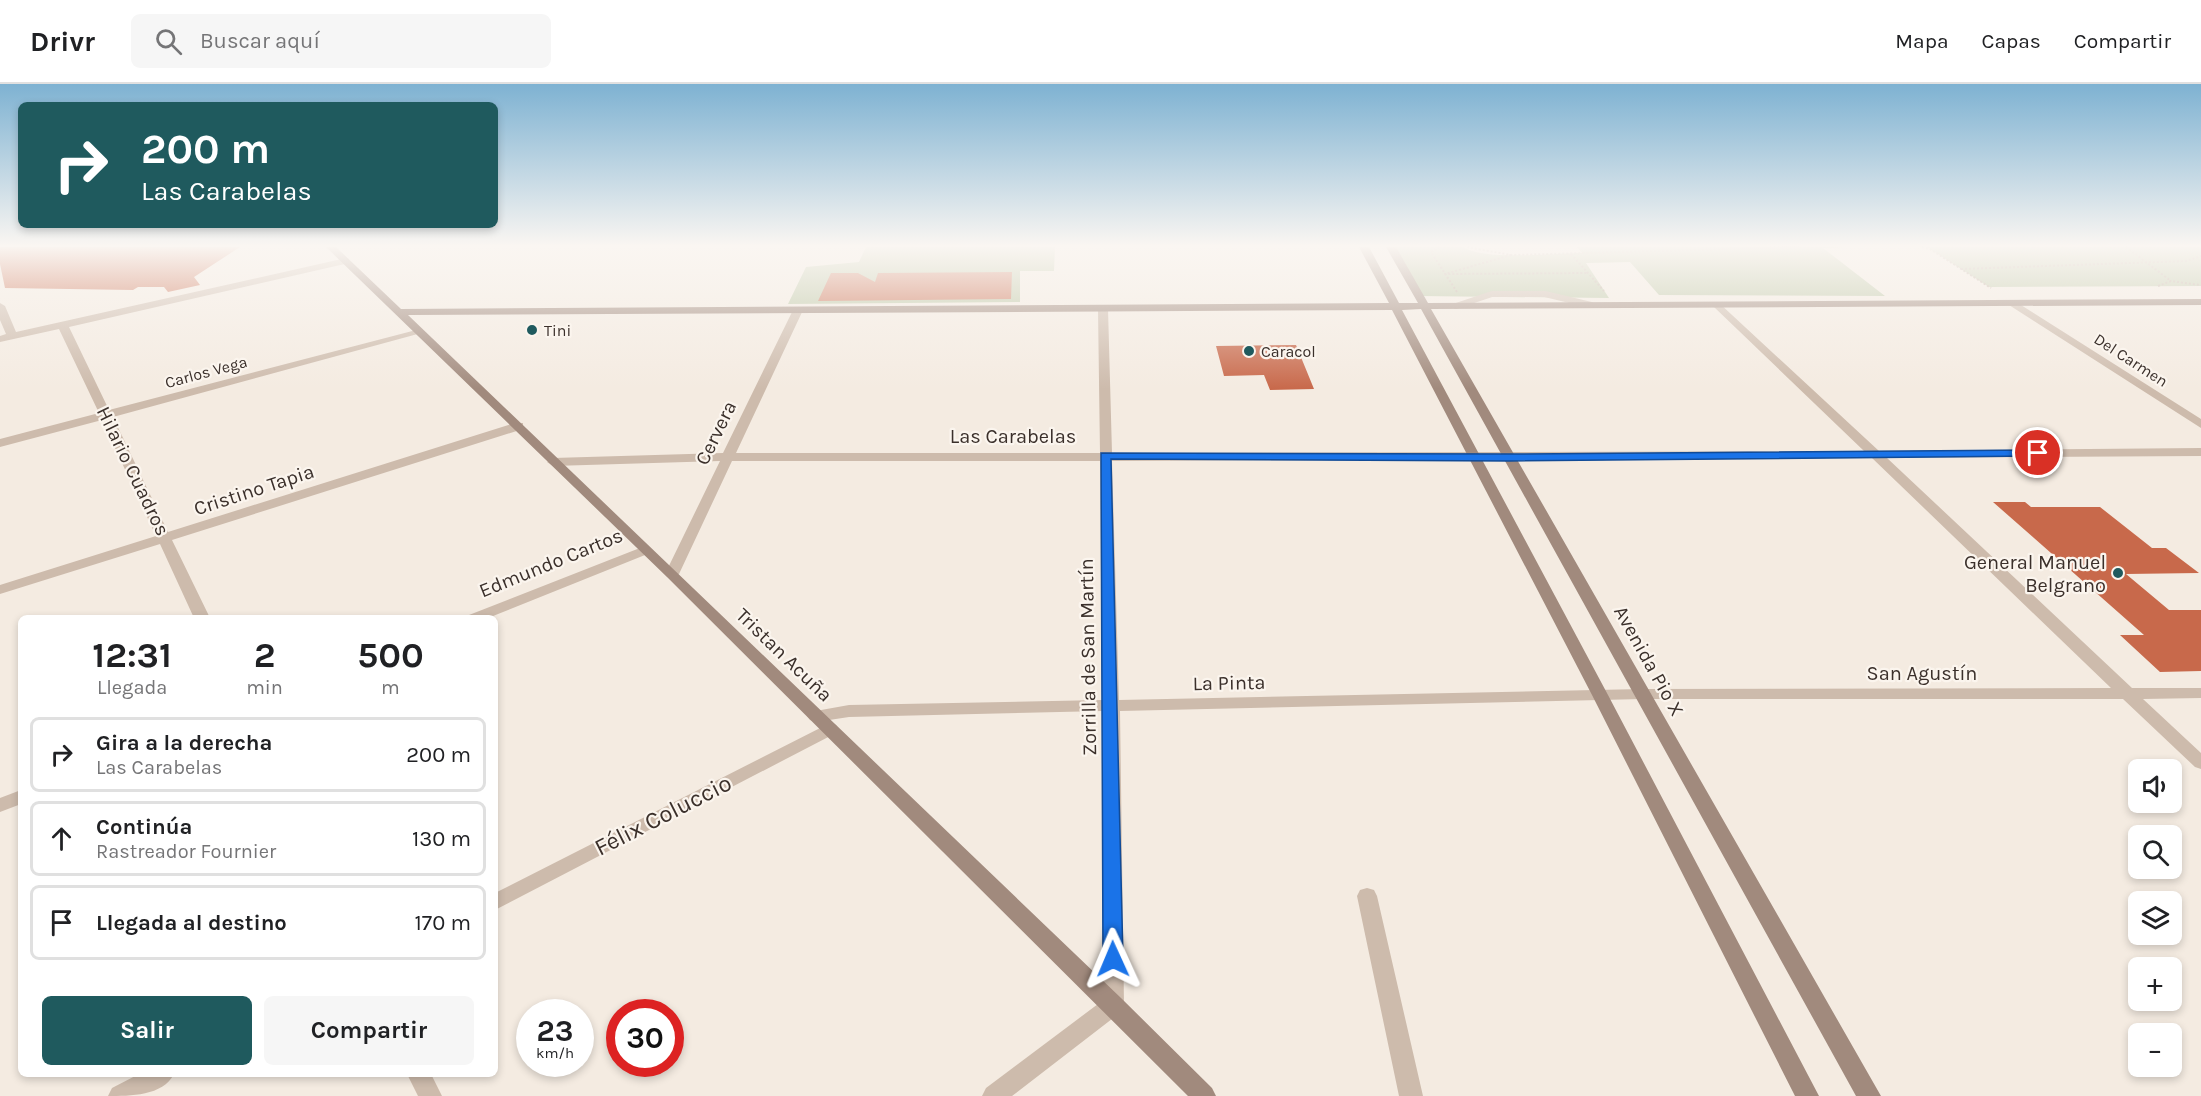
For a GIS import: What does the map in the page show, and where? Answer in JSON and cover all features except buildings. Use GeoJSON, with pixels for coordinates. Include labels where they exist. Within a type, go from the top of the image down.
{"type":"FeatureCollection","features":[{"type":"Feature","properties":{"kind":"main road","name":"Tristan Acuña"},"geometry":{"type":"LineString","coordinates":[[381,294],[672,574],[1204,1096]]}},
{"type":"Feature","properties":{"kind":"main road"},"geometry":{"type":"LineString","coordinates":[[1389,294],[1600,695],[1807,1096]]}},
{"type":"Feature","properties":{"kind":"main road","name":"Avenida Pio X"},"geometry":{"type":"LineString","coordinates":[[1418,294],[1869,1096]]}},
{"type":"Feature","properties":{"kind":"main road"},"geometry":{"type":"LineString","coordinates":[[400,312],[2201,302]]}},
{"type":"Feature","properties":{"kind":"street"},"geometry":{"type":"LineString","coordinates":[[0,339],[199,294]]}},
{"type":"Feature","properties":{"kind":"street","name":"Del Carmen"},"geometry":{"type":"LineString","coordinates":[[2013,303],[2201,424]]}},
{"type":"Feature","properties":{"kind":"street"},"geometry":{"type":"LineString","coordinates":[[1718,305],[2201,763]]}},
{"type":"Feature","properties":{"kind":"street"},"geometry":{"type":"LineString","coordinates":[[0,306],[12,337]]}},
{"type":"Feature","properties":{"kind":"street","name":"Zorrilla de San Martín"},"geometry":{"type":"LineString","coordinates":[[1103,309],[1111,706],[1113,1005]]}},
{"type":"Feature","properties":{"kind":"street","name":"Cervera"},"geometry":{"type":"LineString","coordinates":[[672,574],[798,310]]}},
{"type":"Feature","properties":{"kind":"street","name":"Hilario Cuadros"},"geometry":{"type":"LineString","coordinates":[[63,325],[201,615]]}},
{"type":"Feature","properties":{"kind":"street","name":"Carlos Vega"},"geometry":{"type":"LineString","coordinates":[[0,443],[420,332]]}},
{"type":"Feature","properties":{"kind":"street","name":"Cristino Tapia"},"geometry":{"type":"LineString","coordinates":[[0,590],[519,426]]}},
{"type":"Feature","properties":{"kind":"street","name":"Las Carabelas"},"geometry":{"type":"LineString","coordinates":[[553,462],[726,458],[1510,457],[2201,452]]}},
{"type":"Feature","properties":{"kind":"street","name":"Edmundo Cartos"},"geometry":{"type":"LineString","coordinates":[[482,615],[645,550]]}},
{"type":"Feature","properties":{"kind":"street","name":"San Agustín"},"geometry":{"type":"LineString","coordinates":[[1643,694],[2201,693]]}},
{"type":"Feature","properties":{"kind":"street","name":"La Pinta"},"geometry":{"type":"LineString","coordinates":[[823,722],[849,711],[1643,694]]}},
{"type":"Feature","properties":{"kind":"street","name":"Félix Coluccio"},"geometry":{"type":"LineString","coordinates":[[498,900],[823,722]]}},
{"type":"Feature","properties":{"kind":"street"},"geometry":{"type":"LineString","coordinates":[[0,805],[18,797]]}},
{"type":"Feature","properties":{"kind":"street"},"geometry":{"type":"LineString","coordinates":[[1367,896],[1411,1096]]}},
{"type":"Feature","properties":{"kind":"street"},"geometry":{"type":"LineString","coordinates":[[994,1096],[1113,1005]]}},
{"type":"Feature","properties":{"kind":"street"},"geometry":{"type":"LineString","coordinates":[[120,1096],[156,1077]]}},
{"type":"Feature","properties":{"kind":"street"},"geometry":{"type":"LineString","coordinates":[[420,1077],[429,1096]]}},
{"type":"Feature","properties":{"kind":"path"},"geometry":{"type":"LineString","coordinates":[[1456,306],[1460,297],[1458,294]]}},
{"type":"Feature","properties":{"kind":"path"},"geometry":{"type":"LineString","coordinates":[[1607,294],[1616,305]]}},
{"type":"Feature","properties":{"kind":"green space"},"geometry":{"type":"Polygon","coordinates":[[[793,294],[1020,294],[1020,302],[788,304],[793,294]]]}},
{"type":"Feature","properties":{"kind":"green space"},"geometry":{"type":"Polygon","coordinates":[[[1418,294],[1607,294],[1609,298],[1418,294]]]}},
{"type":"Feature","properties":{"kind":"green space"},"geometry":{"type":"Polygon","coordinates":[[[1883,294],[1885,296],[1659,295],[1883,294]]]}},
{"type":"Feature","properties":{"kind":"place","name":"Tini"},"geometry":{"type":"Point","coordinates":[532,330]}},
{"type":"Feature","properties":{"kind":"place","name":"Caracol"},"geometry":{"type":"Point","coordinates":[1249,351]}},
{"type":"Feature","properties":{"kind":"place","name":"General Manuel Belgrano"},"geometry":{"type":"Point","coordinates":[2118,573]}},
{"type":"Feature","properties":{"kind":"route"},"geometry":{"type":"LineString","coordinates":[[1113,959],[1106,456],[1510,457],[2038,453]]}}]}
